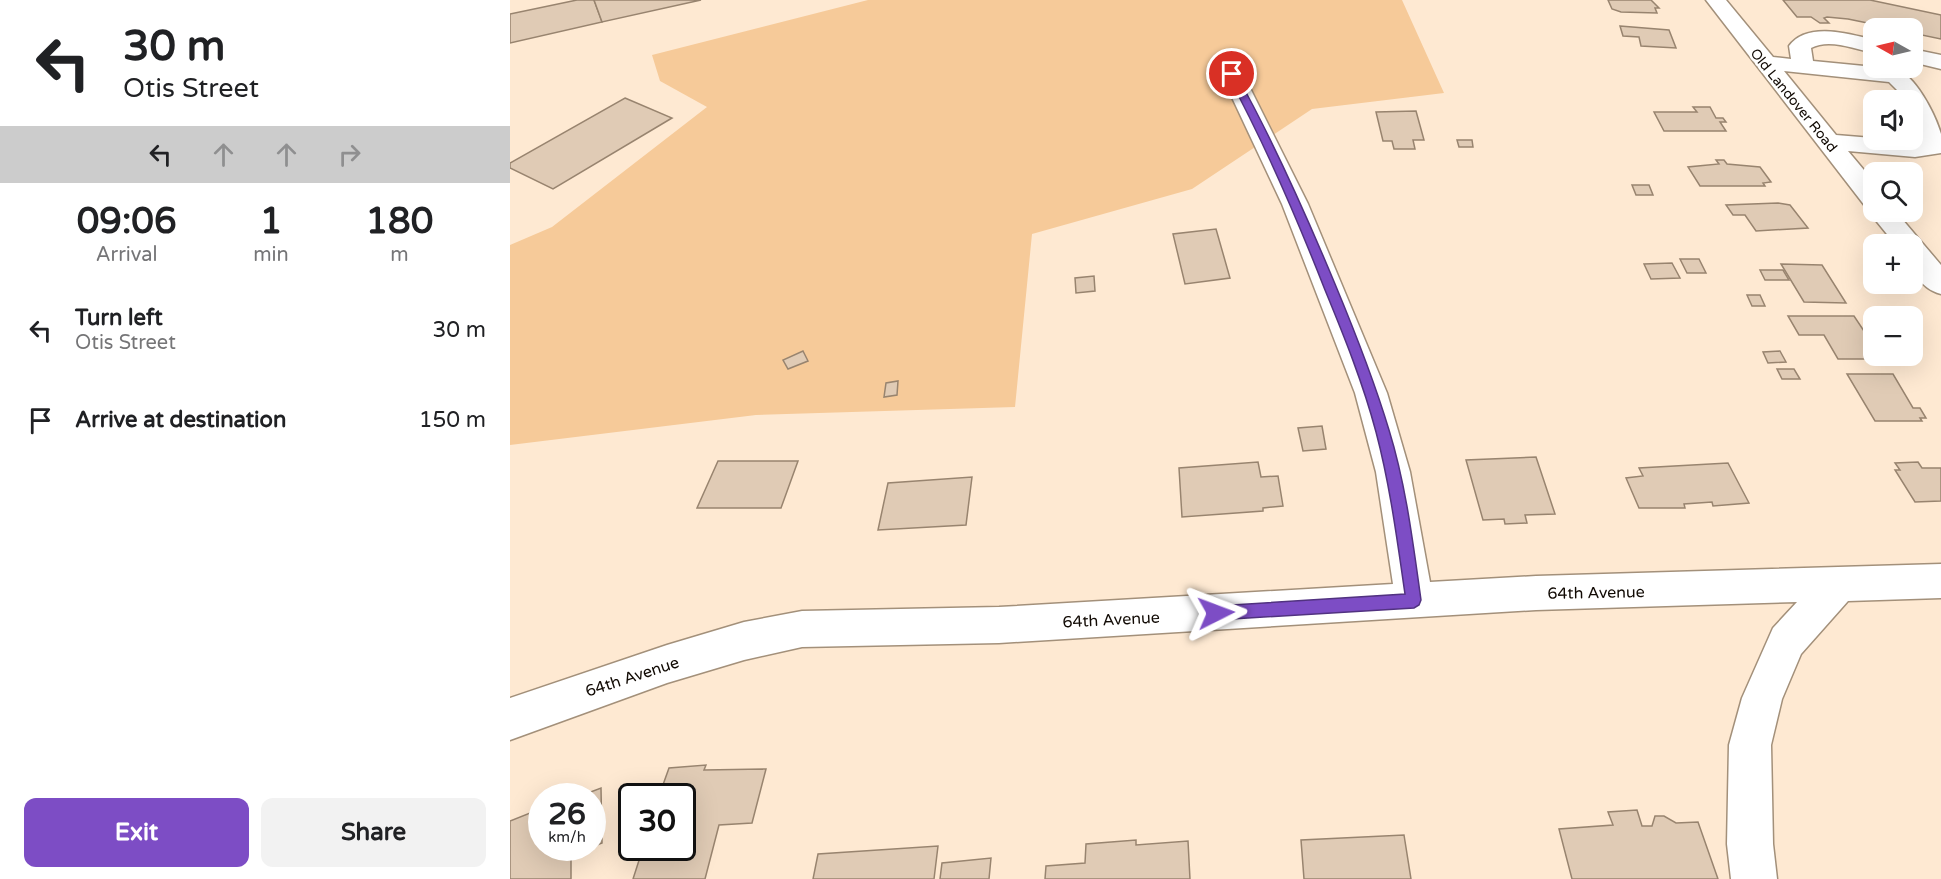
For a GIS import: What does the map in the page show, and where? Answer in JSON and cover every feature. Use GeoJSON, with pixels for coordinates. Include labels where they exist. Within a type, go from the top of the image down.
{"type":"FeatureCollection","features":[{"type":"Feature","properties":{"kind":"street","name":"Old Landover Road"},"geometry":{"type":"LineString","coordinates":[[1716,0],[1863,186]]}},
{"type":"Feature","properties":{"kind":"street"},"geometry":{"type":"LineString","coordinates":[[1803,65],[1800,46],[1810,38],[1833,38],[1863,45]]}},
{"type":"Feature","properties":{"kind":"street"},"geometry":{"type":"LineString","coordinates":[[1923,58],[1941,62]]}},
{"type":"Feature","properties":{"kind":"street"},"geometry":{"type":"LineString","coordinates":[[1765,63],[1895,76],[1907,87],[1938,147],[1915,150],[1828,142]]}},
{"type":"Feature","properties":{"kind":"street"},"geometry":{"type":"LineString","coordinates":[[1232,74],[1259,123],[1296,202],[1356,352],[1383,431],[1401,511],[1414,600]]}},
{"type":"Feature","properties":{"kind":"street"},"geometry":{"type":"LineString","coordinates":[[1890,222],[1901,234]]}},
{"type":"Feature","properties":{"kind":"street"},"geometry":{"type":"LineString","coordinates":[[1923,262],[1941,284]]}},
{"type":"Feature","properties":{"kind":"street","name":"64th Avenue"},"geometry":{"type":"LineString","coordinates":[[510,719],[667,664],[744,641],[802,629],[999,625],[1536,593],[1941,581]]}},
{"type":"Feature","properties":{"kind":"street"},"geometry":{"type":"LineString","coordinates":[[1754,879],[1750,844],[1750,745],[1762,698],[1787,641],[1839,584]]}},
{"type":"Feature","properties":{"kind":"shaded area"},"geometry":{"type":"Polygon","coordinates":[[[868,0],[1402,0],[1444,93],[1312,109],[1192,189],[1032,234],[1015,407],[756,415],[510,445],[510,245],[552,227],[707,107],[660,81],[652,55],[868,0]]]}},
{"type":"Feature","properties":{"kind":"building"},"geometry":{"type":"Polygon","coordinates":[[[577,0],[594,0],[602,22],[510,43],[510,14],[577,0]]]}},
{"type":"Feature","properties":{"kind":"building"},"geometry":{"type":"Polygon","coordinates":[[[594,0],[701,0],[602,22],[594,0]]]}},
{"type":"Feature","properties":{"kind":"building"},"geometry":{"type":"Polygon","coordinates":[[[1608,0],[1651,0],[1659,8],[1655,8],[1657,13],[1621,12],[1612,9],[1608,0]]]}},
{"type":"Feature","properties":{"kind":"building"},"geometry":{"type":"Polygon","coordinates":[[[1783,0],[1870,0],[1941,15],[1941,39],[1923,35],[1923,18],[1863,18],[1863,22],[1827,17],[1824,18],[1829,23],[1820,23],[1811,17],[1797,17],[1783,0]]]}},
{"type":"Feature","properties":{"kind":"building"},"geometry":{"type":"Polygon","coordinates":[[[1620,26],[1669,30],[1676,48],[1641,46],[1639,37],[1623,36],[1620,26]]]}},
{"type":"Feature","properties":{"kind":"building"},"geometry":{"type":"Polygon","coordinates":[[[625,98],[672,118],[553,189],[510,168],[510,163],[625,98]]]}},
{"type":"Feature","properties":{"kind":"building"},"geometry":{"type":"Polygon","coordinates":[[[1693,107],[1710,107],[1716,118],[1723,118],[1726,122],[1720,122],[1726,131],[1664,131],[1654,112],[1697,112],[1693,107]]]}},
{"type":"Feature","properties":{"kind":"building"},"geometry":{"type":"Polygon","coordinates":[[[1416,111],[1424,140],[1413,140],[1415,149],[1394,149],[1392,141],[1383,141],[1376,112],[1416,111]]]}},
{"type":"Feature","properties":{"kind":"building"},"geometry":{"type":"Polygon","coordinates":[[[1457,140],[1472,140],[1473,147],[1459,147],[1457,140]]]}},
{"type":"Feature","properties":{"kind":"building"},"geometry":{"type":"Polygon","coordinates":[[[1716,160],[1724,160],[1727,164],[1760,167],[1771,182],[1763,183],[1765,186],[1700,186],[1688,167],[1719,164],[1716,160]]]}},
{"type":"Feature","properties":{"kind":"building"},"geometry":{"type":"Polygon","coordinates":[[[1632,185],[1649,185],[1653,195],[1636,195],[1632,185]]]}},
{"type":"Feature","properties":{"kind":"building"},"geometry":{"type":"Polygon","coordinates":[[[1778,203],[1790,205],[1808,228],[1756,231],[1745,215],[1733,215],[1726,205],[1778,203]]]}},
{"type":"Feature","properties":{"kind":"building"},"geometry":{"type":"Polygon","coordinates":[[[1216,229],[1230,278],[1185,284],[1173,234],[1216,229]]]}},
{"type":"Feature","properties":{"kind":"building"},"geometry":{"type":"Polygon","coordinates":[[[1680,259],[1699,259],[1706,273],[1687,273],[1680,259]]]}},
{"type":"Feature","properties":{"kind":"building"},"geometry":{"type":"Polygon","coordinates":[[[1672,263],[1680,278],[1651,279],[1644,264],[1672,263]]]}},
{"type":"Feature","properties":{"kind":"building"},"geometry":{"type":"Polygon","coordinates":[[[1781,264],[1822,265],[1846,303],[1804,302],[1781,264]]]}},
{"type":"Feature","properties":{"kind":"building"},"geometry":{"type":"Polygon","coordinates":[[[1760,270],[1783,270],[1789,280],[1765,280],[1760,270]]]}},
{"type":"Feature","properties":{"kind":"building"},"geometry":{"type":"Polygon","coordinates":[[[1094,276],[1095,291],[1076,293],[1075,278],[1094,276]]]}},
{"type":"Feature","properties":{"kind":"building"},"geometry":{"type":"Polygon","coordinates":[[[1747,295],[1760,295],[1765,306],[1752,306],[1747,295]]]}},
{"type":"Feature","properties":{"kind":"building"},"geometry":{"type":"Polygon","coordinates":[[[1788,316],[1854,316],[1863,330],[1863,359],[1838,359],[1824,335],[1799,335],[1788,316]]]}},
{"type":"Feature","properties":{"kind":"building"},"geometry":{"type":"Polygon","coordinates":[[[803,351],[808,361],[788,369],[783,360],[803,351]]]}},
{"type":"Feature","properties":{"kind":"building"},"geometry":{"type":"Polygon","coordinates":[[[1780,351],[1786,362],[1768,363],[1763,352],[1780,351]]]}},
{"type":"Feature","properties":{"kind":"building"},"geometry":{"type":"Polygon","coordinates":[[[1777,369],[1794,369],[1800,379],[1782,379],[1777,369]]]}},
{"type":"Feature","properties":{"kind":"building"},"geometry":{"type":"Polygon","coordinates":[[[1847,374],[1893,374],[1913,408],[1920,408],[1926,418],[1920,418],[1922,421],[1875,421],[1847,374]]]}},
{"type":"Feature","properties":{"kind":"building"},"geometry":{"type":"Polygon","coordinates":[[[898,381],[897,395],[884,397],[886,383],[898,381]]]}},
{"type":"Feature","properties":{"kind":"building"},"geometry":{"type":"Polygon","coordinates":[[[1322,426],[1326,449],[1303,451],[1298,428],[1322,426]]]}},
{"type":"Feature","properties":{"kind":"building"},"geometry":{"type":"Polygon","coordinates":[[[1536,457],[1555,514],[1525,515],[1527,523],[1505,524],[1504,519],[1483,520],[1466,460],[1536,457]]]}},
{"type":"Feature","properties":{"kind":"building"},"geometry":{"type":"Polygon","coordinates":[[[718,461],[798,461],[781,508],[697,508],[718,461]]]}},
{"type":"Feature","properties":{"kind":"building"},"geometry":{"type":"Polygon","coordinates":[[[1258,462],[1261,477],[1278,476],[1283,506],[1263,508],[1263,511],[1182,517],[1179,468],[1258,462]]]}},
{"type":"Feature","properties":{"kind":"building"},"geometry":{"type":"Polygon","coordinates":[[[1918,462],[1922,468],[1941,468],[1941,501],[1915,502],[1895,470],[1900,470],[1895,463],[1918,462]]]}},
{"type":"Feature","properties":{"kind":"building"},"geometry":{"type":"Polygon","coordinates":[[[1728,463],[1749,503],[1713,506],[1712,502],[1684,504],[1685,508],[1639,508],[1626,478],[1643,476],[1639,468],[1728,463]]]}},
{"type":"Feature","properties":{"kind":"building"},"geometry":{"type":"Polygon","coordinates":[[[972,477],[966,525],[878,530],[888,483],[972,477]]]}},
{"type":"Feature","properties":{"kind":"building"},"geometry":{"type":"Polygon","coordinates":[[[706,765],[704,770],[766,769],[752,823],[719,825],[705,879],[633,879],[639,861],[696,861],[696,783],[664,783],[669,768],[706,765]]]}},
{"type":"Feature","properties":{"kind":"building"},"geometry":{"type":"Polygon","coordinates":[[[1637,810],[1642,826],[1652,826],[1655,816],[1664,816],[1676,823],[1698,822],[1718,879],[1572,879],[1559,829],[1613,825],[1608,812],[1637,810]]]}},
{"type":"Feature","properties":{"kind":"building"},"geometry":{"type":"Polygon","coordinates":[[[528,814],[528,861],[571,861],[571,879],[510,879],[510,821],[528,814]]]}},
{"type":"Feature","properties":{"kind":"building"},"geometry":{"type":"Polygon","coordinates":[[[1404,835],[1411,879],[1304,879],[1301,840],[1404,835]]]}},
{"type":"Feature","properties":{"kind":"building"},"geometry":{"type":"Polygon","coordinates":[[[1136,840],[1136,845],[1188,841],[1190,879],[1045,879],[1046,866],[1085,863],[1086,844],[1136,840]]]}},
{"type":"Feature","properties":{"kind":"building"},"geometry":{"type":"Polygon","coordinates":[[[938,846],[934,879],[813,879],[818,854],[938,846]]]}},
{"type":"Feature","properties":{"kind":"building"},"geometry":{"type":"Polygon","coordinates":[[[991,858],[989,879],[940,879],[942,863],[991,858]]]}},
{"type":"Feature","properties":{"kind":"route"},"geometry":{"type":"LineString","coordinates":[[1216,613],[1414,600],[1401,511],[1383,431],[1356,352],[1296,202],[1259,123],[1232,74]]}}]}
